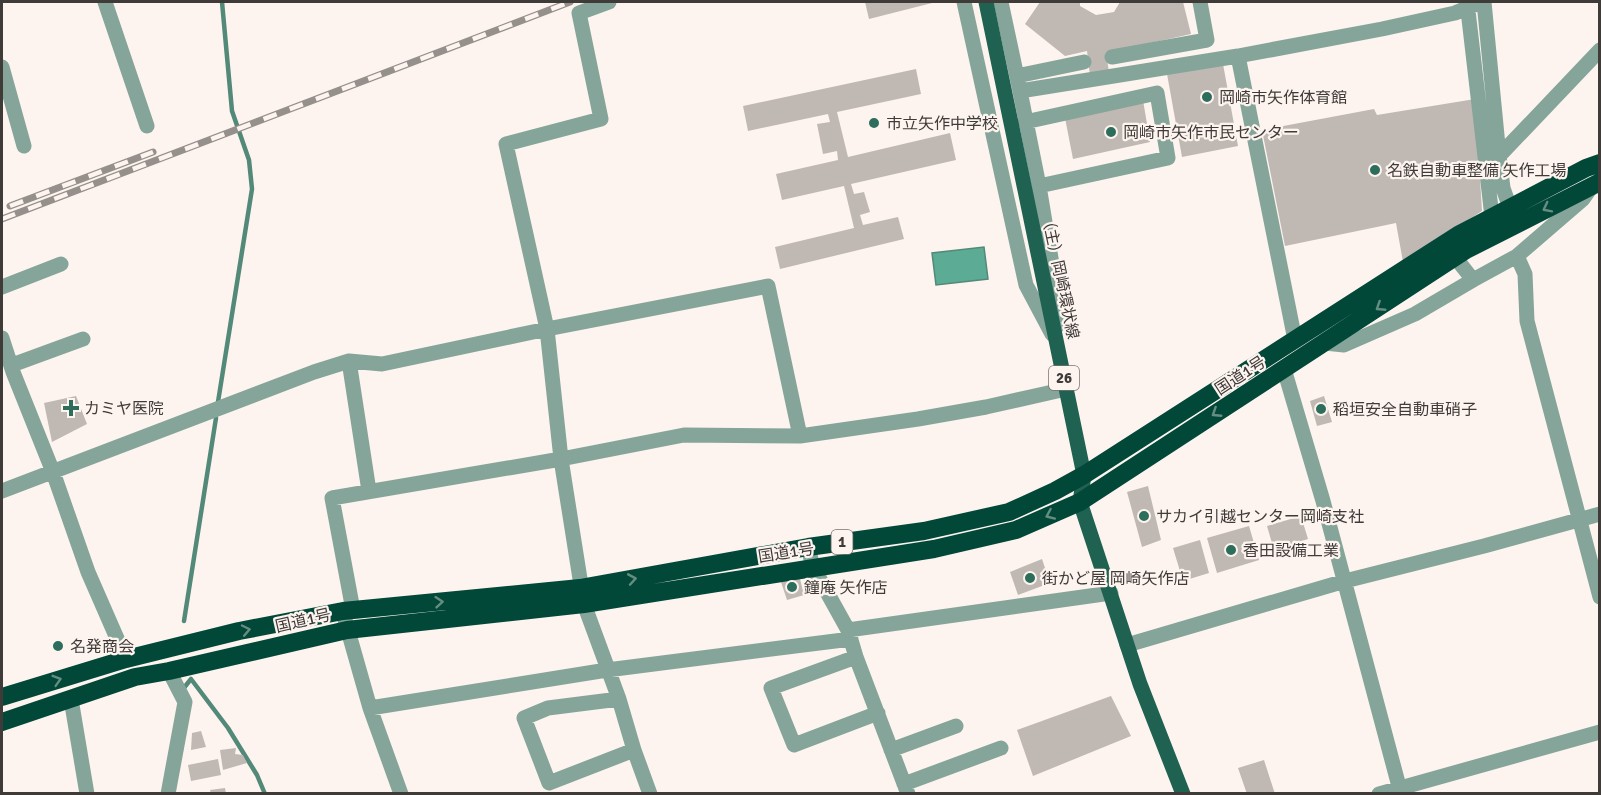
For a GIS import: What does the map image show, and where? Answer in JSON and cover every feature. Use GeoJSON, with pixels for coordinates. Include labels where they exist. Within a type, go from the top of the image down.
{"type":"FeatureCollection","features":[{"type":"Feature","properties":{"kind":"highway","name":"国道1号"},"geometry":{"type":"LineString","coordinates":[[2,697],[126,659],[239,631],[348,610],[582,596],[808,547],[924,531],[1009,512],[1084,475],[1458,235],[1599,163]]}},
{"type":"Feature","properties":{"kind":"highway","name":"国道1号"},"geometry":{"type":"LineString","coordinates":[[2,722],[135,677],[347,630],[934,549],[1016,530],[1080,502],[1466,250],[1597,183]]}},
{"type":"Feature","properties":{"kind":"main road","name":"（主）岡崎環状線"},"geometry":{"type":"LineString","coordinates":[[986,2],[1084,475],[1080,502],[1140,684],[1183,794]]}},
{"type":"Feature","properties":{"kind":"street"},"geometry":{"type":"LineString","coordinates":[[105,2],[147,126]]}},
{"type":"Feature","properties":{"kind":"street"},"geometry":{"type":"LineString","coordinates":[[609,2],[579,13],[601,119],[506,144],[547,329],[561,459],[582,596],[650,794]]}},
{"type":"Feature","properties":{"kind":"street"},"geometry":{"type":"LineString","coordinates":[[964,2],[1026,285],[1058,344]]}},
{"type":"Feature","properties":{"kind":"street"},"geometry":{"type":"LineString","coordinates":[[1001,2],[1039,186],[1056,288],[1058,344]]}},
{"type":"Feature","properties":{"kind":"street"},"geometry":{"type":"LineString","coordinates":[[1112,57],[1207,40],[1200,2]]}},
{"type":"Feature","properties":{"kind":"street"},"geometry":{"type":"LineString","coordinates":[[1018,84],[1238,56],[1455,13],[1475,3],[1492,159],[1492,217]]}},
{"type":"Feature","properties":{"kind":"street"},"geometry":{"type":"LineString","coordinates":[[1492,159],[1599,50]]}},
{"type":"Feature","properties":{"kind":"street"},"geometry":{"type":"LineString","coordinates":[[1238,56],[1296,340]]}},
{"type":"Feature","properties":{"kind":"street"},"geometry":{"type":"LineString","coordinates":[[1018,84],[1084,62]]}},
{"type":"Feature","properties":{"kind":"street"},"geometry":{"type":"LineString","coordinates":[[2,68],[24,146]]}},
{"type":"Feature","properties":{"kind":"street"},"geometry":{"type":"LineString","coordinates":[[1025,122],[1157,93],[1168,158],[1039,186]]}},
{"type":"Feature","properties":{"kind":"street"},"geometry":{"type":"LineString","coordinates":[[1492,159],[1510,208]]}},
{"type":"Feature","properties":{"kind":"street"},"geometry":{"type":"LineString","coordinates":[[1326,343],[1344,345],[1406,319],[1517,256],[1583,199],[1597,183]]}},
{"type":"Feature","properties":{"kind":"street"},"geometry":{"type":"LineString","coordinates":[[1517,256],[1525,274],[1527,321],[1599,597]]}},
{"type":"Feature","properties":{"kind":"street"},"geometry":{"type":"LineString","coordinates":[[1455,257],[1473,280]]}},
{"type":"Feature","properties":{"kind":"street"},"geometry":{"type":"LineString","coordinates":[[2,287],[61,264]]}},
{"type":"Feature","properties":{"kind":"street"},"geometry":{"type":"LineString","coordinates":[[2,491],[314,372],[349,361],[382,364],[768,286],[800,436]]}},
{"type":"Feature","properties":{"kind":"street"},"geometry":{"type":"LineString","coordinates":[[2,338],[9,371],[53,472],[88,572],[126,659]]}},
{"type":"Feature","properties":{"kind":"street"},"geometry":{"type":"LineString","coordinates":[[9,371],[83,339]]}},
{"type":"Feature","properties":{"kind":"street"},"geometry":{"type":"LineString","coordinates":[[349,361],[369,492]]}},
{"type":"Feature","properties":{"kind":"street"},"geometry":{"type":"LineString","coordinates":[[1284,369],[1345,581],[1400,791]]}},
{"type":"Feature","properties":{"kind":"street"},"geometry":{"type":"LineString","coordinates":[[401,794],[370,708],[347,630],[348,610],[332,498],[561,459],[684,435],[800,436],[987,407],[1066,389]]}},
{"type":"Feature","properties":{"kind":"street"},"geometry":{"type":"LineString","coordinates":[[1127,645],[1345,581],[1599,514]]}},
{"type":"Feature","properties":{"kind":"street"},"geometry":{"type":"LineString","coordinates":[[808,547],[813,567],[850,634],[856,657],[906,789],[1000,748]]}},
{"type":"Feature","properties":{"kind":"street"},"geometry":{"type":"LineString","coordinates":[[370,708],[1111,592]]}},
{"type":"Feature","properties":{"kind":"street"},"geometry":{"type":"LineString","coordinates":[[856,657],[771,688],[794,746],[878,714]]}},
{"type":"Feature","properties":{"kind":"street"},"geometry":{"type":"LineString","coordinates":[[168,794],[185,702],[169,671]]}},
{"type":"Feature","properties":{"kind":"street"},"geometry":{"type":"LineString","coordinates":[[71,699],[87,794]]}},
{"type":"Feature","properties":{"kind":"street"},"geometry":{"type":"LineString","coordinates":[[619,699],[548,708],[524,718],[549,783],[634,750]]}},
{"type":"Feature","properties":{"kind":"street"},"geometry":{"type":"LineString","coordinates":[[891,750],[956,726]]}},
{"type":"Feature","properties":{"kind":"street"},"geometry":{"type":"LineString","coordinates":[[1379,794],[1400,791],[1599,732]]}},
{"type":"Feature","properties":{"kind":"shaded area"},"geometry":{"type":"Polygon","coordinates":[[[984,247],[988,279],[936,285],[932,253],[984,247]]]}},
{"type":"Feature","properties":{"kind":"building"},"geometry":{"type":"Polygon","coordinates":[[[865,2],[936,2],[869,19],[865,2]]]}},
{"type":"Feature","properties":{"kind":"building"},"geometry":{"type":"Polygon","coordinates":[[[1040,2],[1080,2],[1080,6],[1096,15],[1114,12],[1120,2],[1183,2],[1191,34],[1106,53],[1109,72],[1090,76],[1087,51],[1065,56],[1025,24],[1040,2]]]}},
{"type":"Feature","properties":{"kind":"building"},"geometry":{"type":"Polygon","coordinates":[[[1223,64],[1238,146],[1182,157],[1167,74],[1223,64]]]}},
{"type":"Feature","properties":{"kind":"building"},"geometry":{"type":"Polygon","coordinates":[[[916,69],[921,94],[837,112],[848,157],[950,133],[956,160],[851,184],[854,194],[864,192],[870,212],[860,215],[863,225],[898,217],[904,239],[780,269],[775,247],[854,228],[844,186],[782,200],[776,174],[838,160],[837,151],[823,154],[817,124],[830,122],[828,114],[748,131],[743,106],[916,69]]]}},
{"type":"Feature","properties":{"kind":"building","name":"名鉄自動車整備 矢作工場"},"geometry":{"type":"Polygon","coordinates":[[[1475,99],[1482,211],[1403,262],[1396,223],[1285,246],[1262,130],[1374,109],[1377,115],[1475,99]]]}},
{"type":"Feature","properties":{"kind":"building"},"geometry":{"type":"Polygon","coordinates":[[[1143,100],[1150,142],[1073,159],[1065,118],[1143,100]]]}},
{"type":"Feature","properties":{"kind":"building"},"geometry":{"type":"Polygon","coordinates":[[[76,396],[87,424],[52,442],[44,403],[76,396]]]}},
{"type":"Feature","properties":{"kind":"building"},"geometry":{"type":"Polygon","coordinates":[[[1324,396],[1332,422],[1317,426],[1310,401],[1324,396]]]}},
{"type":"Feature","properties":{"kind":"building"},"geometry":{"type":"Polygon","coordinates":[[[1148,486],[1161,540],[1142,547],[1127,492],[1148,486]]]}},
{"type":"Feature","properties":{"kind":"building"},"geometry":{"type":"Polygon","coordinates":[[[1301,516],[1308,539],[1274,550],[1267,526],[1301,516]]]}},
{"type":"Feature","properties":{"kind":"building"},"geometry":{"type":"Polygon","coordinates":[[[1249,526],[1259,560],[1217,573],[1207,538],[1249,526]]]}},
{"type":"Feature","properties":{"kind":"building"},"geometry":{"type":"Polygon","coordinates":[[[1200,540],[1209,573],[1183,581],[1173,548],[1200,540]]]}},
{"type":"Feature","properties":{"kind":"building","name":"街かど屋 岡崎矢作店"},"geometry":{"type":"Polygon","coordinates":[[[1042,559],[1050,583],[1018,595],[1010,572],[1042,559]]]}},
{"type":"Feature","properties":{"kind":"building","name":"鐘庵 矢作店"},"geometry":{"type":"Polygon","coordinates":[[[799,575],[804,595],[787,600],[780,579],[799,575]]]}},
{"type":"Feature","properties":{"kind":"building"},"geometry":{"type":"Polygon","coordinates":[[[1111,696],[1131,736],[1033,776],[1017,730],[1111,696]]]}},
{"type":"Feature","properties":{"kind":"building"},"geometry":{"type":"Polygon","coordinates":[[[201,731],[206,747],[191,750],[192,733],[201,731]]]}},
{"type":"Feature","properties":{"kind":"building"},"geometry":{"type":"Polygon","coordinates":[[[236,748],[235,754],[243,755],[247,763],[223,770],[220,750],[236,748]]]}},
{"type":"Feature","properties":{"kind":"building"},"geometry":{"type":"Polygon","coordinates":[[[218,759],[221,775],[191,781],[188,765],[218,759]]]}},
{"type":"Feature","properties":{"kind":"building"},"geometry":{"type":"Polygon","coordinates":[[[1264,760],[1275,794],[1247,794],[1238,768],[1264,760]]]}},
{"type":"Feature","properties":{"kind":"building"},"geometry":{"type":"Polygon","coordinates":[[[225,788],[226,794],[211,794],[210,790],[225,788]]]}},
{"type":"Feature","properties":{"kind":"waterway"},"geometry":{"type":"LineString","coordinates":[[218,402],[252,189],[249,160],[232,111],[222,2]]}},
{"type":"Feature","properties":{"kind":"waterway"},"geometry":{"type":"LineString","coordinates":[[184,621],[216,418]]}},
{"type":"Feature","properties":{"kind":"waterway"},"geometry":{"type":"LineString","coordinates":[[183,689],[191,679],[228,728],[257,775],[265,794]]}},
{"type":"Feature","properties":{"kind":"railway"},"geometry":{"type":"LineString","coordinates":[[2,219],[570,2]]}},
{"type":"Feature","properties":{"kind":"railway"},"geometry":{"type":"LineString","coordinates":[[10,206],[153,152]]}},
{"type":"Feature","properties":{"kind":"place","name":"岡崎市矢作体育館"},"geometry":{"type":"Point","coordinates":[1207,97]}},
{"type":"Feature","properties":{"kind":"place","name":"市立矢作中学校"},"geometry":{"type":"Point","coordinates":[874,123]}},
{"type":"Feature","properties":{"kind":"place","name":"岡崎市矢作市民センター"},"geometry":{"type":"Point","coordinates":[1111,132]}},
{"type":"Feature","properties":{"kind":"place","name":"名鉄自動車整備 矢作工場"},"geometry":{"type":"Point","coordinates":[1375,170]}},
{"type":"Feature","properties":{"kind":"place","name":"カミヤ医院"},"geometry":{"type":"Point","coordinates":[71,408]}},
{"type":"Feature","properties":{"kind":"place","name":"稻垣安全自動車硝子"},"geometry":{"type":"Point","coordinates":[1321,409]}},
{"type":"Feature","properties":{"kind":"place","name":"サカイ引越センター岡崎支社"},"geometry":{"type":"Point","coordinates":[1144,516]}},
{"type":"Feature","properties":{"kind":"place","name":"香田設備工業"},"geometry":{"type":"Point","coordinates":[1231,550]}},
{"type":"Feature","properties":{"kind":"place","name":"街かど屋 岡崎矢作店"},"geometry":{"type":"Point","coordinates":[1030,578]}},
{"type":"Feature","properties":{"kind":"place","name":"鐘庵 矢作店"},"geometry":{"type":"Point","coordinates":[792,587]}},
{"type":"Feature","properties":{"kind":"place","name":"名発商会"},"geometry":{"type":"Point","coordinates":[58,646]}}]}
